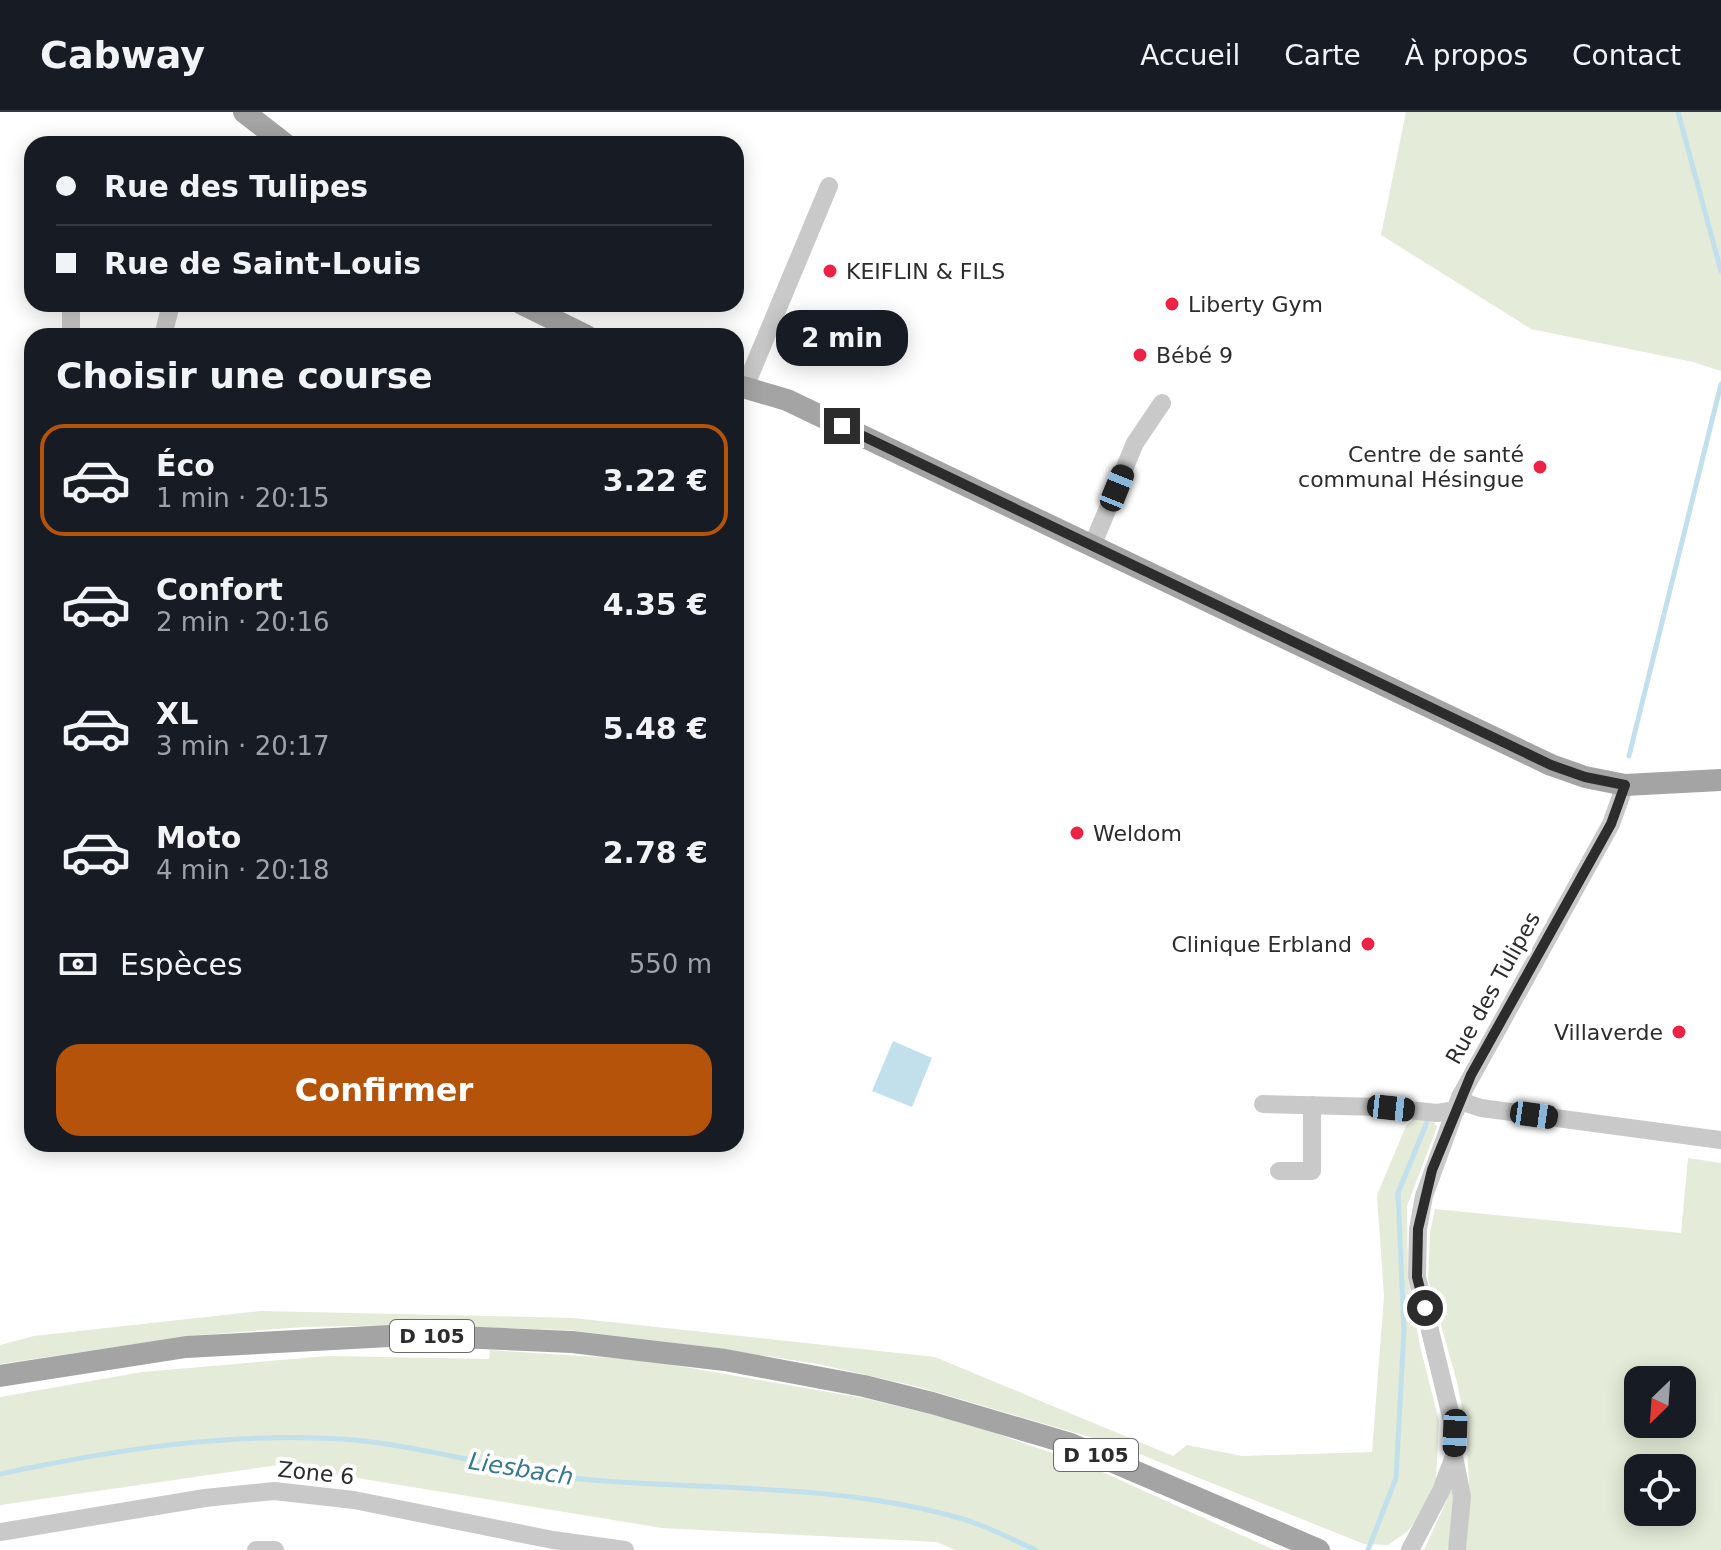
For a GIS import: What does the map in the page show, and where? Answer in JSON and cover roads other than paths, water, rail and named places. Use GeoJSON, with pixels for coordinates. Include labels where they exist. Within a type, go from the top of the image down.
{"type":"FeatureCollection","features":[{"type":"Feature","properties":{"kind":"main road"},"geometry":{"type":"LineString","coordinates":[[244,112],[264,119],[278,136]]}},
{"type":"Feature","properties":{"kind":"main road"},"geometry":{"type":"LineString","coordinates":[[538,312],[571,328]]}},
{"type":"Feature","properties":{"kind":"main road"},"geometry":{"type":"LineString","coordinates":[[744,387],[787,400],[1551,765],[1585,777],[1625,785],[1721,780]]}},
{"type":"Feature","properties":{"kind":"main road","name":"D 105"},"geometry":{"type":"LineString","coordinates":[[0,1376],[186,1347],[408,1335],[572,1342],[677,1354],[864,1386],[1071,1444],[1319,1550]]}},
{"type":"Feature","properties":{"kind":"street"},"geometry":{"type":"LineString","coordinates":[[744,377],[829,186]]}},
{"type":"Feature","properties":{"kind":"street"},"geometry":{"type":"LineString","coordinates":[[1093,544],[1135,443],[1162,403]]}},
{"type":"Feature","properties":{"kind":"street","name":"Rue des Tulipes"},"geometry":{"type":"LineString","coordinates":[[1457,1550],[1462,1497],[1454,1456],[1455,1433],[1417,1277],[1418,1229],[1424,1196],[1458,1103],[1611,824],[1625,785]]}},
{"type":"Feature","properties":{"kind":"street"},"geometry":{"type":"LineString","coordinates":[[1263,1104],[1381,1107],[1437,1113],[1458,1103],[1721,1140]]}},
{"type":"Feature","properties":{"kind":"street"},"geometry":{"type":"LineString","coordinates":[[1279,1171],[1312,1171],[1312,1105]]}},
{"type":"Feature","properties":{"kind":"street","name":"Rue des Tulipes"},"geometry":{"type":"LineString","coordinates":[[1410,1550],[1441,1491],[1454,1456]]}},
{"type":"Feature","properties":{"kind":"street","name":"Zone 6"},"geometry":{"type":"LineString","coordinates":[[0,1532],[205,1498],[274,1491],[354,1500],[553,1540],[625,1550]]}},
{"type":"Feature","properties":{"kind":"street"},"geometry":{"type":"LineString","coordinates":[[256,1550],[275,1550]]}},
{"type":"Feature","properties":{"kind":"water"},"geometry":{"type":"Polygon","coordinates":[[[893,1041],[932,1058],[912,1107],[872,1091],[893,1041]]]}},
{"type":"Feature","properties":{"kind":"waterway"},"geometry":{"type":"LineString","coordinates":[[1678,112],[1721,271]]}},
{"type":"Feature","properties":{"kind":"waterway"},"geometry":{"type":"LineString","coordinates":[[1629,756],[1721,384]]}},
{"type":"Feature","properties":{"kind":"waterway"},"geometry":{"type":"LineString","coordinates":[[1368,1550],[1396,1478],[1404,1330],[1398,1193],[1427,1122]]}},
{"type":"Feature","properties":{"kind":"waterway","name":"Liesbach"},"geometry":{"type":"LineString","coordinates":[[0,1474],[85,1457],[170,1445],[256,1438],[342,1439],[592,1480],[863,1498],[963,1519],[1036,1550]]}},
{"type":"Feature","properties":{"kind":"place","name":"KEIFLIN & FILS"},"geometry":{"type":"Point","coordinates":[830,271]}},
{"type":"Feature","properties":{"kind":"place","name":"Liberty Gym"},"geometry":{"type":"Point","coordinates":[1172,304]}},
{"type":"Feature","properties":{"kind":"place","name":"Bébé 9"},"geometry":{"type":"Point","coordinates":[1140,355]}},
{"type":"Feature","properties":{"kind":"place","name":"Centre de santé communal Hésingue"},"geometry":{"type":"Point","coordinates":[1540,467]}},
{"type":"Feature","properties":{"kind":"place","name":"Weldom"},"geometry":{"type":"Point","coordinates":[1077,833]}},
{"type":"Feature","properties":{"kind":"place","name":"Clinique Erbland"},"geometry":{"type":"Point","coordinates":[1368,944]}},
{"type":"Feature","properties":{"kind":"place","name":"Villaverde"},"geometry":{"type":"Point","coordinates":[1679,1032]}}]}
